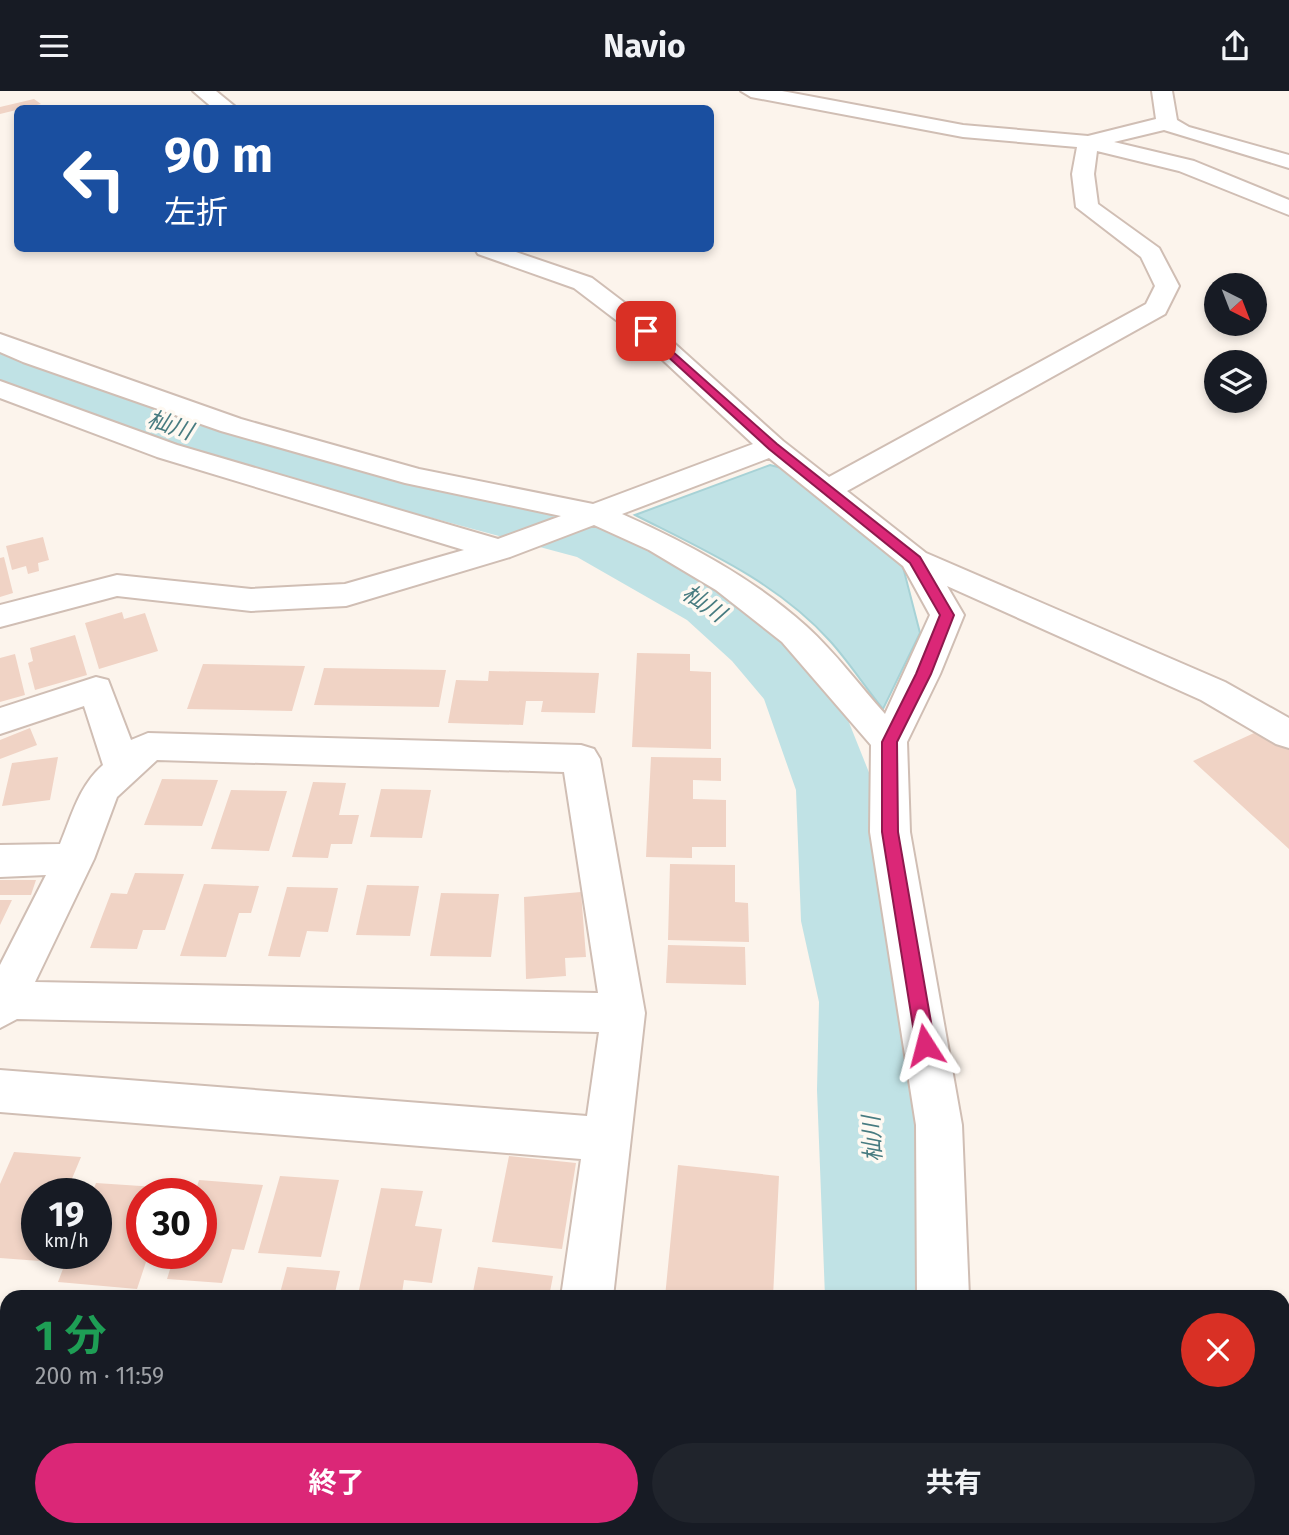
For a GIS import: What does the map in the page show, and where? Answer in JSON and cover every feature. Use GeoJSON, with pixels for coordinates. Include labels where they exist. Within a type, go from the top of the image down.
{"type":"FeatureCollection","features":[{"type":"Feature","properties":{"kind":"street"},"geometry":{"type":"LineString","coordinates":[[203,91],[222,105]]}},
{"type":"Feature","properties":{"kind":"street"},"geometry":{"type":"LineString","coordinates":[[751,91],[963,131],[1088,142],[1186,166],[1289,208]]}},
{"type":"Feature","properties":{"kind":"street"},"geometry":{"type":"LineString","coordinates":[[1162,91],[1167,123]]}},
{"type":"Feature","properties":{"kind":"street"},"geometry":{"type":"LineString","coordinates":[[1088,142],[1167,123],[1182,131],[1289,162]]}},
{"type":"Feature","properties":{"kind":"street"},"geometry":{"type":"LineString","coordinates":[[1247,148],[1272,137]]}},
{"type":"Feature","properties":{"kind":"street"},"geometry":{"type":"LineString","coordinates":[[828,489],[1156,309],[1167,286],[1151,253],[1087,207],[1083,174],[1088,142]]}},
{"type":"Feature","properties":{"kind":"street"},"geometry":{"type":"LineString","coordinates":[[495,252],[583,283],[646,331],[773,447],[915,560],[1213,691],[1289,735]]}},
{"type":"Feature","properties":{"kind":"street"},"geometry":{"type":"LineString","coordinates":[[0,342],[32,356],[231,425],[415,477],[593,513],[660,543],[727,583],[794,634],[890,742]]}},
{"type":"Feature","properties":{"kind":"street"},"geometry":{"type":"LineString","coordinates":[[0,390],[167,451],[510,546]]}},
{"type":"Feature","properties":{"kind":"street"},"geometry":{"type":"LineString","coordinates":[[0,616],[117,585],[251,600],[346,595],[510,546],[773,447]]}},
{"type":"Feature","properties":{"kind":"street"},"geometry":{"type":"LineString","coordinates":[[915,560],[947,615],[923,674],[890,742],[890,832],[939,1125],[943,1290]]}},
{"type":"Feature","properties":{"kind":"street"},"geometry":{"type":"LineString","coordinates":[[0,721],[96,689],[123,769]]}},
{"type":"Feature","properties":{"kind":"street"},"geometry":{"type":"LineString","coordinates":[[588,1290],[623,1013],[581,759],[148,746],[102,789],[74,859],[1,1003],[623,1013]]}},
{"type":"Feature","properties":{"kind":"street"},"geometry":{"type":"LineString","coordinates":[[0,861],[74,859]]}},
{"type":"Feature","properties":{"kind":"street"},"geometry":{"type":"LineString","coordinates":[[0,1091],[605,1139]]}},
{"type":"Feature","properties":{"kind":"water"},"geometry":{"type":"Polygon","coordinates":[[[770,465],[789,470],[903,567],[920,633],[883,709],[830,641],[787,601],[738,569],[635,515],[770,465]]]}},
{"type":"Feature","properties":{"kind":"building"},"geometry":{"type":"Polygon","coordinates":[[[34,99],[41,104],[14,105],[14,111],[0,114],[0,107],[34,99]]]}},
{"type":"Feature","properties":{"kind":"building"},"geometry":{"type":"Polygon","coordinates":[[[43,537],[49,560],[38,563],[39,571],[28,574],[26,566],[12,570],[6,546],[43,537]]]}},
{"type":"Feature","properties":{"kind":"building"},"geometry":{"type":"Polygon","coordinates":[[[4,557],[13,593],[0,597],[0,558],[4,557]]]}},
{"type":"Feature","properties":{"kind":"building"},"geometry":{"type":"Polygon","coordinates":[[[122,612],[124,619],[145,613],[158,651],[99,669],[85,623],[122,612]]]}},
{"type":"Feature","properties":{"kind":"building"},"geometry":{"type":"Polygon","coordinates":[[[75,635],[87,675],[35,690],[28,663],[33,661],[30,648],[75,635]]]}},
{"type":"Feature","properties":{"kind":"building"},"geometry":{"type":"Polygon","coordinates":[[[637,653],[690,654],[690,671],[711,672],[711,749],[632,747],[637,653]]]}},
{"type":"Feature","properties":{"kind":"building"},"geometry":{"type":"Polygon","coordinates":[[[15,654],[25,695],[0,702],[0,658],[15,654]]]}},
{"type":"Feature","properties":{"kind":"building"},"geometry":{"type":"Polygon","coordinates":[[[203,664],[305,666],[292,711],[187,709],[203,664]]]}},
{"type":"Feature","properties":{"kind":"building"},"geometry":{"type":"Polygon","coordinates":[[[324,668],[446,670],[439,707],[314,705],[324,668]]]}},
{"type":"Feature","properties":{"kind":"building"},"geometry":{"type":"Polygon","coordinates":[[[489,671],[599,673],[595,713],[541,712],[543,701],[526,701],[523,725],[448,723],[456,680],[488,681],[489,671]]]}},
{"type":"Feature","properties":{"kind":"building"},"geometry":{"type":"Polygon","coordinates":[[[30,728],[37,745],[0,759],[0,740],[30,728]]]}},
{"type":"Feature","properties":{"kind":"building"},"geometry":{"type":"Polygon","coordinates":[[[1265,728],[1289,749],[1289,849],[1193,761],[1265,728]]]}},
{"type":"Feature","properties":{"kind":"building"},"geometry":{"type":"Polygon","coordinates":[[[58,757],[50,800],[2,806],[12,763],[58,757]]]}},
{"type":"Feature","properties":{"kind":"building"},"geometry":{"type":"Polygon","coordinates":[[[651,757],[721,758],[721,781],[693,780],[693,799],[726,800],[726,847],[692,847],[692,858],[646,857],[651,757]]]}},
{"type":"Feature","properties":{"kind":"building"},"geometry":{"type":"Polygon","coordinates":[[[162,779],[218,780],[202,826],[144,825],[162,779]]]}},
{"type":"Feature","properties":{"kind":"building"},"geometry":{"type":"Polygon","coordinates":[[[313,782],[346,783],[339,815],[359,815],[352,844],[331,844],[328,858],[292,857],[313,782]]]}},
{"type":"Feature","properties":{"kind":"building"},"geometry":{"type":"Polygon","coordinates":[[[381,789],[431,790],[422,838],[370,837],[381,789]]]}},
{"type":"Feature","properties":{"kind":"building"},"geometry":{"type":"Polygon","coordinates":[[[231,790],[287,791],[269,851],[211,849],[231,790]]]}},
{"type":"Feature","properties":{"kind":"building"},"geometry":{"type":"Polygon","coordinates":[[[670,864],[735,865],[735,902],[748,903],[749,942],[668,940],[670,864]]]}},
{"type":"Feature","properties":{"kind":"building"},"geometry":{"type":"Polygon","coordinates":[[[135,873],[184,874],[165,930],[143,930],[137,949],[90,948],[111,893],[127,894],[135,873]]]}},
{"type":"Feature","properties":{"kind":"building"},"geometry":{"type":"Polygon","coordinates":[[[0,880],[36,880],[31,895],[0,895],[0,880]]]}},
{"type":"Feature","properties":{"kind":"building"},"geometry":{"type":"Polygon","coordinates":[[[204,884],[259,886],[251,913],[239,913],[226,957],[180,956],[204,884]]]}},
{"type":"Feature","properties":{"kind":"building"},"geometry":{"type":"Polygon","coordinates":[[[367,885],[419,886],[410,936],[356,935],[367,885]]]}},
{"type":"Feature","properties":{"kind":"building"},"geometry":{"type":"Polygon","coordinates":[[[287,887],[338,888],[328,932],[307,931],[300,957],[268,956],[287,887]]]}},
{"type":"Feature","properties":{"kind":"building"},"geometry":{"type":"Polygon","coordinates":[[[581,892],[586,957],[565,958],[566,976],[526,979],[524,897],[581,892]]]}},
{"type":"Feature","properties":{"kind":"building"},"geometry":{"type":"Polygon","coordinates":[[[441,893],[499,894],[491,957],[430,956],[441,893]]]}},
{"type":"Feature","properties":{"kind":"building"},"geometry":{"type":"Polygon","coordinates":[[[0,900],[12,900],[0,925],[0,900]]]}},
{"type":"Feature","properties":{"kind":"building"},"geometry":{"type":"Polygon","coordinates":[[[668,945],[745,947],[746,985],[666,983],[668,945]]]}},
{"type":"Feature","properties":{"kind":"building"},"geometry":{"type":"Polygon","coordinates":[[[14,1152],[81,1157],[72,1178],[21,1178],[21,1260],[0,1258],[0,1184],[14,1152]]]}},
{"type":"Feature","properties":{"kind":"building"},"geometry":{"type":"Polygon","coordinates":[[[509,1156],[576,1163],[562,1249],[492,1242],[509,1156]]]}},
{"type":"Feature","properties":{"kind":"building"},"geometry":{"type":"Polygon","coordinates":[[[678,1165],[779,1176],[773,1290],[666,1290],[678,1165]]]}},
{"type":"Feature","properties":{"kind":"building"},"geometry":{"type":"Polygon","coordinates":[[[280,1176],[339,1180],[321,1257],[258,1253],[280,1176]]]}},
{"type":"Feature","properties":{"kind":"building"},"geometry":{"type":"Polygon","coordinates":[[[217,1181],[263,1185],[244,1250],[232,1249],[222,1283],[167,1279],[170,1269],[217,1269],[217,1181]]]}},
{"type":"Feature","properties":{"kind":"building"},"geometry":{"type":"Polygon","coordinates":[[[112,1184],[126,1185],[126,1269],[144,1269],[137,1289],[58,1282],[63,1269],[112,1269],[112,1184]]]}},
{"type":"Feature","properties":{"kind":"building"},"geometry":{"type":"Polygon","coordinates":[[[381,1188],[423,1191],[415,1226],[442,1229],[432,1283],[404,1280],[402,1290],[359,1290],[381,1188]]]}},
{"type":"Feature","properties":{"kind":"building"},"geometry":{"type":"Polygon","coordinates":[[[287,1267],[340,1271],[336,1290],[281,1290],[287,1267]]]}},
{"type":"Feature","properties":{"kind":"building"},"geometry":{"type":"Polygon","coordinates":[[[478,1267],[553,1276],[550,1290],[473,1290],[478,1267]]]}},
{"type":"Feature","properties":{"kind":"waterway","name":"杣川"},"geometry":{"type":"LineString","coordinates":[[0,369],[239,447],[601,542],[712,604],[758,644],[798,690],[836,790],[845,921],[865,1002],[866,1090],[880,1290]]}},
{"type":"Feature","properties":{"kind":"route"},"geometry":{"type":"LineString","coordinates":[[646,331],[773,447],[915,560],[947,615],[923,674],[890,742],[890,832],[925,1045]]}}]}
